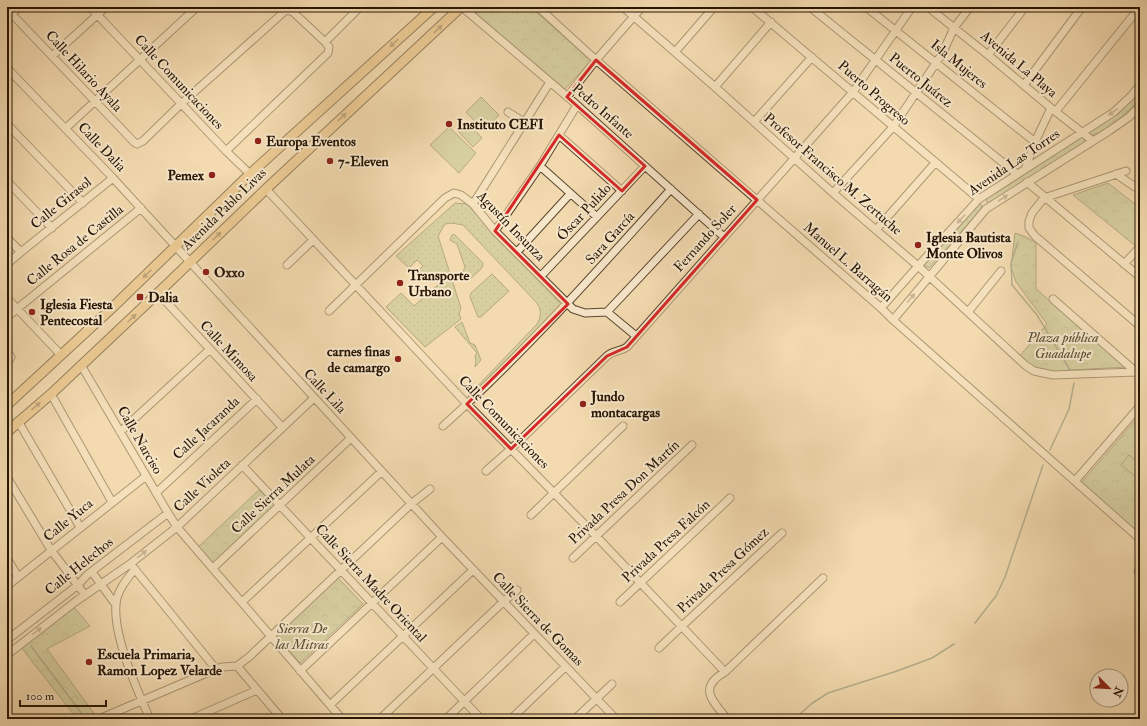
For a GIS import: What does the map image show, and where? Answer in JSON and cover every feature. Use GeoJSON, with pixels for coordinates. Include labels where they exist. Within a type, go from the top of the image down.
{"type":"FeatureCollection","features":[{"type":"Feature","properties":{"kind":"main road","name":"Avenida Pablo Livas"},"geometry":{"type":"LineString","coordinates":[[7,406],[112,308],[250,174],[434,7]]}},
{"type":"Feature","properties":{"kind":"main road","name":"Avenida Pablo Livas"},"geometry":{"type":"LineString","coordinates":[[7,432],[158,293],[266,189],[461,7]]}},
{"type":"Feature","properties":{"kind":"street"},"geometry":{"type":"LineString","coordinates":[[10,12],[19,7]]}},
{"type":"Feature","properties":{"kind":"street","name":"Calle Comunicaciones"},"geometry":{"type":"LineString","coordinates":[[90,7],[226,151],[250,174]]}},
{"type":"Feature","properties":{"kind":"street"},"geometry":{"type":"LineString","coordinates":[[52,56],[106,7]]}},
{"type":"Feature","properties":{"kind":"street"},"geometry":{"type":"LineString","coordinates":[[66,128],[197,7]]}},
{"type":"Feature","properties":{"kind":"street"},"geometry":{"type":"LineString","coordinates":[[325,42],[360,7]]}},
{"type":"Feature","properties":{"kind":"street","name":"Pedro Infante"},"geometry":{"type":"LineString","coordinates":[[461,7],[577,105],[724,237]]}},
{"type":"Feature","properties":{"kind":"street","name":"Manuel L. Barragán"},"geometry":{"type":"LineString","coordinates":[[538,7],[596,60],[881,308],[1140,538]]}},
{"type":"Feature","properties":{"kind":"street","name":"Profesor Francisco M. Zertuche"},"geometry":{"type":"LineString","coordinates":[[623,7],[833,193],[918,266],[1034,371],[1054,375],[1138,373]]}},
{"type":"Feature","properties":{"kind":"street"},"geometry":{"type":"LineString","coordinates":[[567,97],[596,60],[642,7]]}},
{"type":"Feature","properties":{"kind":"street"},"geometry":{"type":"LineString","coordinates":[[675,52],[714,7]]}},
{"type":"Feature","properties":{"kind":"street","name":"Puerto Progreso"},"geometry":{"type":"LineString","coordinates":[[752,7],[934,163],[979,199]]}},
{"type":"Feature","properties":{"kind":"street","name":"Puerto Juárez"},"geometry":{"type":"LineString","coordinates":[[810,7],[1017,174]]}},
{"type":"Feature","properties":{"kind":"street","name":"Isla Mujeres"},"geometry":{"type":"LineString","coordinates":[[866,7],[1035,142]]}},
{"type":"Feature","properties":{"kind":"street","name":"Fernando Soler"},"geometry":{"type":"LineString","coordinates":[[486,471],[511,449],[607,356],[612,352],[624,349],[636,336],[853,92],[912,7]]}},
{"type":"Feature","properties":{"kind":"street","name":"Avenida La Playa"},"geometry":{"type":"LineString","coordinates":[[928,7],[1093,141]]}},
{"type":"Feature","properties":{"kind":"street"},"geometry":{"type":"LineString","coordinates":[[833,193],[893,127],[942,54],[954,28],[970,7]]}},
{"type":"Feature","properties":{"kind":"street"},"geometry":{"type":"LineString","coordinates":[[988,55],[1024,7]]}},
{"type":"Feature","properties":{"kind":"street"},"geometry":{"type":"LineString","coordinates":[[1024,85],[1082,7]]}},
{"type":"Feature","properties":{"kind":"street"},"geometry":{"type":"LineString","coordinates":[[1026,167],[1035,142],[1053,110],[1140,7]]}},
{"type":"Feature","properties":{"kind":"street"},"geometry":{"type":"LineString","coordinates":[[182,103],[293,9],[325,42],[329,47],[328,53],[226,151]]}},
{"type":"Feature","properties":{"kind":"street","name":"Calle Hilario Ayala"},"geometry":{"type":"LineString","coordinates":[[10,12],[137,144],[143,141],[182,103]]}},
{"type":"Feature","properties":{"kind":"street"},"geometry":{"type":"LineString","coordinates":[[715,87],[771,22]]}},
{"type":"Feature","properties":{"kind":"street"},"geometry":{"type":"LineString","coordinates":[[754,122],[812,57]]}},
{"type":"Feature","properties":{"kind":"street","name":"Calle Dalia"},"geometry":{"type":"LineString","coordinates":[[9,73],[66,128],[141,208],[175,247]]}},
{"type":"Feature","properties":{"kind":"street"},"geometry":{"type":"LineString","coordinates":[[472,204],[550,82]]}},
{"type":"Feature","properties":{"kind":"street","name":"Avenida Las Torres"},"geometry":{"type":"LineString","coordinates":[[881,308],[979,199],[1026,167],[1122,106],[1140,85]]}},
{"type":"Feature","properties":{"kind":"street"},"geometry":{"type":"LineString","coordinates":[[495,230],[540,166],[577,105]]}},
{"type":"Feature","properties":{"kind":"street","name":"Avenida Las Torres"},"geometry":{"type":"LineString","coordinates":[[893,320],[986,209],[1123,122],[1140,106]]}},
{"type":"Feature","properties":{"kind":"street"},"geometry":{"type":"LineString","coordinates":[[508,112],[524,122]]}},
{"type":"Feature","properties":{"kind":"street"},"geometry":{"type":"LineString","coordinates":[[7,124],[83,203]]}},
{"type":"Feature","properties":{"kind":"street"},"geometry":{"type":"LineString","coordinates":[[559,134],[622,191]]}},
{"type":"Feature","properties":{"kind":"street"},"geometry":{"type":"LineString","coordinates":[[876,230],[934,163]]}},
{"type":"Feature","properties":{"kind":"street"},"geometry":{"type":"LineString","coordinates":[[540,166],[597,217]]}},
{"type":"Feature","properties":{"kind":"street","name":"Óscar Pulido"},"geometry":{"type":"LineString","coordinates":[[541,276],[645,166]]}},
{"type":"Feature","properties":{"kind":"street"},"geometry":{"type":"LineString","coordinates":[[1126,171],[1044,198],[1032,213],[1029,220],[1029,228],[1035,236],[1140,326]]}},
{"type":"Feature","properties":{"kind":"street"},"geometry":{"type":"LineString","coordinates":[[1116,174],[1135,187]]}},
{"type":"Feature","properties":{"kind":"street","name":"Calle Girasol"},"geometry":{"type":"LineString","coordinates":[[7,264],[113,178]]}},
{"type":"Feature","properties":{"kind":"street"},"geometry":{"type":"LineString","coordinates":[[7,180],[52,228]]}},
{"type":"Feature","properties":{"kind":"street"},"geometry":{"type":"LineString","coordinates":[[1027,182],[1044,198],[1140,277]]}},
{"type":"Feature","properties":{"kind":"street","name":"Calle Comunicaciones"},"geometry":{"type":"LineString","coordinates":[[266,189],[467,404],[641,582],[725,672]]}},
{"type":"Feature","properties":{"kind":"street","name":"Sara García"},"geometry":{"type":"LineString","coordinates":[[443,426],[568,304],[671,189]]}},
{"type":"Feature","properties":{"kind":"street","name":"Agustín Insunza"},"geometry":{"type":"LineString","coordinates":[[329,311],[450,194],[454,193],[458,194],[472,204],[495,230],[576,311],[585,313],[607,312]]}},
{"type":"Feature","properties":{"kind":"street"},"geometry":{"type":"LineString","coordinates":[[517,252],[570,194]]}},
{"type":"Feature","properties":{"kind":"street","name":"Calle Rosa de Castilla"},"geometry":{"type":"LineString","coordinates":[[7,317],[141,208]]}},
{"type":"Feature","properties":{"kind":"street"},"geometry":{"type":"LineString","coordinates":[[636,336],[607,312],[699,214]]}},
{"type":"Feature","properties":{"kind":"street"},"geometry":{"type":"LineString","coordinates":[[7,238],[21,252]]}},
{"type":"Feature","properties":{"kind":"street"},"geometry":{"type":"LineString","coordinates":[[287,265],[313,240]]}},
{"type":"Feature","properties":{"kind":"street","name":"Calle Lila"},"geometry":{"type":"LineString","coordinates":[[175,247],[442,537]]}},
{"type":"Feature","properties":{"kind":"street"},"geometry":{"type":"LineString","coordinates":[[1124,264],[1140,247]]}},
{"type":"Feature","properties":{"kind":"street"},"geometry":{"type":"LineString","coordinates":[[968,312],[1001,271]]}},
{"type":"Feature","properties":{"kind":"street","name":"Calle Mimosa"},"geometry":{"type":"LineString","coordinates":[[158,293],[209,350],[282,427]]}},
{"type":"Feature","properties":{"kind":"street"},"geometry":{"type":"LineString","coordinates":[[7,298],[61,355]]}},
{"type":"Feature","properties":{"kind":"street"},"geometry":{"type":"LineString","coordinates":[[1053,299],[1138,373]]}},
{"type":"Feature","properties":{"kind":"street"},"geometry":{"type":"LineString","coordinates":[[120,432],[209,350]]}},
{"type":"Feature","properties":{"kind":"street"},"geometry":{"type":"LineString","coordinates":[[7,351],[11,358],[7,363]]}},
{"type":"Feature","properties":{"kind":"street","name":"Calle Narciso"},"geometry":{"type":"LineString","coordinates":[[81,365],[177,527],[342,719]]}},
{"type":"Feature","properties":{"kind":"street"},"geometry":{"type":"LineString","coordinates":[[50,394],[112,502]]}},
{"type":"Feature","properties":{"kind":"street","name":"Calle Violeta"},"geometry":{"type":"LineString","coordinates":[[7,655],[102,583],[132,567],[177,527],[314,398]]}},
{"type":"Feature","properties":{"kind":"street","name":"Calle Jacaranda"},"geometry":{"type":"LineString","coordinates":[[156,493],[257,399]]}},
{"type":"Feature","properties":{"kind":"street"},"geometry":{"type":"LineString","coordinates":[[1075,481],[1140,406]]}},
{"type":"Feature","properties":{"kind":"street"},"geometry":{"type":"LineString","coordinates":[[18,421],[80,527]]}},
{"type":"Feature","properties":{"kind":"street"},"geometry":{"type":"LineString","coordinates":[[531,516],[623,426]]}},
{"type":"Feature","properties":{"kind":"street","name":"Calle Sierra Mulata"},"geometry":{"type":"LineString","coordinates":[[213,568],[351,438]]}},
{"type":"Feature","properties":{"kind":"street","name":"Privada Presa Don Martín"},"geometry":{"type":"LineString","coordinates":[[573,558],[692,445]]}},
{"type":"Feature","properties":{"kind":"street","name":"Calle Sierra Madre Oriental"},"geometry":{"type":"LineString","coordinates":[[242,465],[481,719]]}},
{"type":"Feature","properties":{"kind":"street"},"geometry":{"type":"LineString","coordinates":[[242,602],[381,472]]}},
{"type":"Feature","properties":{"kind":"street","name":"Calle Yuca"},"geometry":{"type":"LineString","coordinates":[[7,586],[146,476]]}},
{"type":"Feature","properties":{"kind":"street"},"geometry":{"type":"LineString","coordinates":[[7,477],[52,550],[85,595]]}},
{"type":"Feature","properties":{"kind":"street"},"geometry":{"type":"LineString","coordinates":[[102,718],[222,666],[237,666],[249,657],[411,504],[430,489]]}},
{"type":"Feature","properties":{"kind":"street","name":"Privada Presa Falcón"},"geometry":{"type":"LineString","coordinates":[[620,602],[730,498]]}},
{"type":"Feature","properties":{"kind":"street","name":"Calle Helechos"},"geometry":{"type":"LineString","coordinates":[[7,640],[168,513]]}},
{"type":"Feature","properties":{"kind":"street","name":"Privada Presa Gómez"},"geometry":{"type":"LineString","coordinates":[[659,648],[782,533]]}},
{"type":"Feature","properties":{"kind":"street"},"geometry":{"type":"LineString","coordinates":[[300,671],[442,537]]}},
{"type":"Feature","properties":{"kind":"street","name":"Calle Sierra de Gomas"},"geometry":{"type":"LineString","coordinates":[[442,537],[616,719]]}},
{"type":"Feature","properties":{"kind":"street"},"geometry":{"type":"LineString","coordinates":[[7,558],[18,577]]}},
{"type":"Feature","properties":{"kind":"street"},"geometry":{"type":"LineString","coordinates":[[132,567],[216,669]]}},
{"type":"Feature","properties":{"kind":"street","name":"Calle Violeta"},"geometry":{"type":"LineString","coordinates":[[132,567],[124,582],[116,604],[119,638],[150,719]]}},
{"type":"Feature","properties":{"kind":"street"},"geometry":{"type":"LineString","coordinates":[[330,705],[473,570]]}},
{"type":"Feature","properties":{"kind":"street","name":"Calle Violeta"},"geometry":{"type":"LineString","coordinates":[[92,572],[102,583],[116,604]]}},
{"type":"Feature","properties":{"kind":"street"},"geometry":{"type":"LineString","coordinates":[[728,719],[713,701],[709,692],[710,686],[714,679],[725,672],[823,578]]}},
{"type":"Feature","properties":{"kind":"street"},"geometry":{"type":"LineString","coordinates":[[380,719],[517,590]]}},
{"type":"Feature","properties":{"kind":"street"},"geometry":{"type":"LineString","coordinates":[[446,719],[534,634]]}},
{"type":"Feature","properties":{"kind":"street"},"geometry":{"type":"LineString","coordinates":[[237,666],[282,719]]}},
{"type":"Feature","properties":{"kind":"street"},"geometry":{"type":"LineString","coordinates":[[511,719],[565,666]]}},
{"type":"Feature","properties":{"kind":"street"},"geometry":{"type":"LineString","coordinates":[[575,719],[612,684]]}},
{"type":"Feature","properties":{"kind":"street"},"geometry":{"type":"LineString","coordinates":[[191,719],[257,690]]}},
{"type":"Feature","properties":{"kind":"highlighted area"},"geometry":{"type":"Polygon","coordinates":[[[596,60],[757,200],[627,347],[607,356],[511,449],[467,404],[568,304],[495,231],[559,135],[622,191],[645,166],[567,97],[596,60]]]}},
{"type":"Feature","properties":{"kind":"green space"},"geometry":{"type":"Polygon","coordinates":[[[477,7],[531,7],[591,61],[565,89],[473,11],[477,7]]]}},
{"type":"Feature","properties":{"kind":"green space"},"geometry":{"type":"Polygon","coordinates":[[[1140,88],[1140,98],[1124,115],[1104,130],[1090,136],[1089,130],[1118,114],[1140,88]]]}},
{"type":"Feature","properties":{"kind":"green space"},"geometry":{"type":"Polygon","coordinates":[[[481,97],[499,115],[484,131],[466,112],[481,97]]]}},
{"type":"Feature","properties":{"kind":"green space"},"geometry":{"type":"Polygon","coordinates":[[[467,122],[482,138],[473,147],[457,130],[467,122]]]}},
{"type":"Feature","properties":{"kind":"green space"},"geometry":{"type":"Polygon","coordinates":[[[449,127],[476,153],[459,173],[430,145],[449,127]]]}},
{"type":"Feature","properties":{"kind":"green space"},"geometry":{"type":"Polygon","coordinates":[[[1080,136],[1085,139],[1084,143],[990,204],[987,202],[986,199],[1080,136]]]}},
{"type":"Feature","properties":{"kind":"green space"},"geometry":{"type":"Polygon","coordinates":[[[1108,183],[1140,208],[1140,225],[1135,229],[1140,232],[1140,245],[1137,247],[1073,195],[1108,183]]]}},
{"type":"Feature","properties":{"kind":"green space"},"geometry":{"type":"Polygon","coordinates":[[[455,203],[467,204],[563,306],[470,398],[468,396],[537,324],[540,309],[537,303],[463,225],[451,223],[445,224],[438,236],[461,308],[459,314],[461,319],[425,347],[386,307],[401,293],[414,306],[440,283],[429,272],[424,277],[418,271],[423,266],[417,260],[409,268],[396,256],[455,203]]]}},
{"type":"Feature","properties":{"kind":"green space"},"geometry":{"type":"Polygon","coordinates":[[[980,203],[982,206],[981,209],[929,268],[924,265],[925,261],[980,203]]]}},
{"type":"Feature","properties":{"kind":"green space","name":"Plaza pública Guadalupe"},"geometry":{"type":"Polygon","coordinates":[[[1015,233],[1036,243],[1036,289],[1127,367],[1070,370],[1048,374],[1030,368],[1018,358],[1047,324],[1016,282],[1011,267],[1015,233]]]}},
{"type":"Feature","properties":{"kind":"green space"},"geometry":{"type":"Polygon","coordinates":[[[454,234],[483,263],[482,268],[469,280],[464,279],[462,274],[465,267],[457,244],[450,240],[454,234]]]}},
{"type":"Feature","properties":{"kind":"green space"},"geometry":{"type":"Polygon","coordinates":[[[492,274],[509,291],[481,317],[478,317],[470,297],[471,293],[492,274]]]}},
{"type":"Feature","properties":{"kind":"green space"},"geometry":{"type":"Polygon","coordinates":[[[462,322],[470,343],[475,345],[481,360],[475,367],[475,356],[477,353],[455,327],[462,322]]]}},
{"type":"Feature","properties":{"kind":"green space"},"geometry":{"type":"Polygon","coordinates":[[[1140,415],[1140,522],[1134,529],[1081,483],[1140,415]]]}},
{"type":"Feature","properties":{"kind":"green space"},"geometry":{"type":"Polygon","coordinates":[[[1129,455],[1140,464],[1140,480],[1121,465],[1129,455]]]}},
{"type":"Feature","properties":{"kind":"green space"},"geometry":{"type":"Polygon","coordinates":[[[259,490],[276,505],[214,563],[198,547],[259,490]]]}},
{"type":"Feature","properties":{"kind":"green space","name":"Sierra De las Mitras"},"geometry":{"type":"Polygon","coordinates":[[[338,578],[363,604],[300,663],[276,636],[338,578]]]}},
{"type":"Feature","properties":{"kind":"green space"},"geometry":{"type":"Polygon","coordinates":[[[72,605],[90,626],[47,649],[98,719],[77,719],[21,647],[72,605]]]}},
{"type":"Feature","properties":{"kind":"waterway"},"geometry":{"type":"LineString","coordinates":[[1018,242],[1011,263],[1012,285],[1037,315],[1070,370]]}},
{"type":"Feature","properties":{"kind":"waterway"},"geometry":{"type":"LineString","coordinates":[[1050,450],[1069,409],[1074,383]]}},
{"type":"Feature","properties":{"kind":"waterway"},"geometry":{"type":"LineString","coordinates":[[975,623],[996,596],[1005,577],[1043,465]]}},
{"type":"Feature","properties":{"kind":"waterway"},"geometry":{"type":"LineString","coordinates":[[7,625],[10,629]]}},
{"type":"Feature","properties":{"kind":"waterway"},"geometry":{"type":"LineString","coordinates":[[795,719],[811,704],[828,693],[932,658],[954,644]]}},
{"type":"Feature","properties":{"kind":"waterway"},"geometry":{"type":"LineString","coordinates":[[31,646],[85,718]]}},
{"type":"Feature","properties":{"kind":"place","name":"Instituto CEFI"},"geometry":{"type":"Point","coordinates":[449,124]}},
{"type":"Feature","properties":{"kind":"place","name":"Europa Eventos"},"geometry":{"type":"Point","coordinates":[258,141]}},
{"type":"Feature","properties":{"kind":"place","name":"7-Eleven"},"geometry":{"type":"Point","coordinates":[330,161]}},
{"type":"Feature","properties":{"kind":"place","name":"Pemex"},"geometry":{"type":"Point","coordinates":[212,175]}},
{"type":"Feature","properties":{"kind":"place","name":"Iglesia Bautista Monte Olivos"},"geometry":{"type":"Point","coordinates":[918,245]}},
{"type":"Feature","properties":{"kind":"place","name":"Oxxo"},"geometry":{"type":"Point","coordinates":[206,272]}},
{"type":"Feature","properties":{"kind":"place","name":"Transporte Urbano"},"geometry":{"type":"Point","coordinates":[400,283]}},
{"type":"Feature","properties":{"kind":"place","name":"Dalia"},"geometry":{"type":"Point","coordinates":[140,297]}},
{"type":"Feature","properties":{"kind":"place","name":"Iglesia Fiesta Pentecostal"},"geometry":{"type":"Point","coordinates":[32,312]}},
{"type":"Feature","properties":{"kind":"place","name":"carnes finas de camargo"},"geometry":{"type":"Point","coordinates":[398,359]}},
{"type":"Feature","properties":{"kind":"place","name":"Jundo montacargas"},"geometry":{"type":"Point","coordinates":[583,404]}},
{"type":"Feature","properties":{"kind":"place","name":"Escuela Primaria, Ramon Lopez Velarde"},"geometry":{"type":"Point","coordinates":[89,662]}}]}
